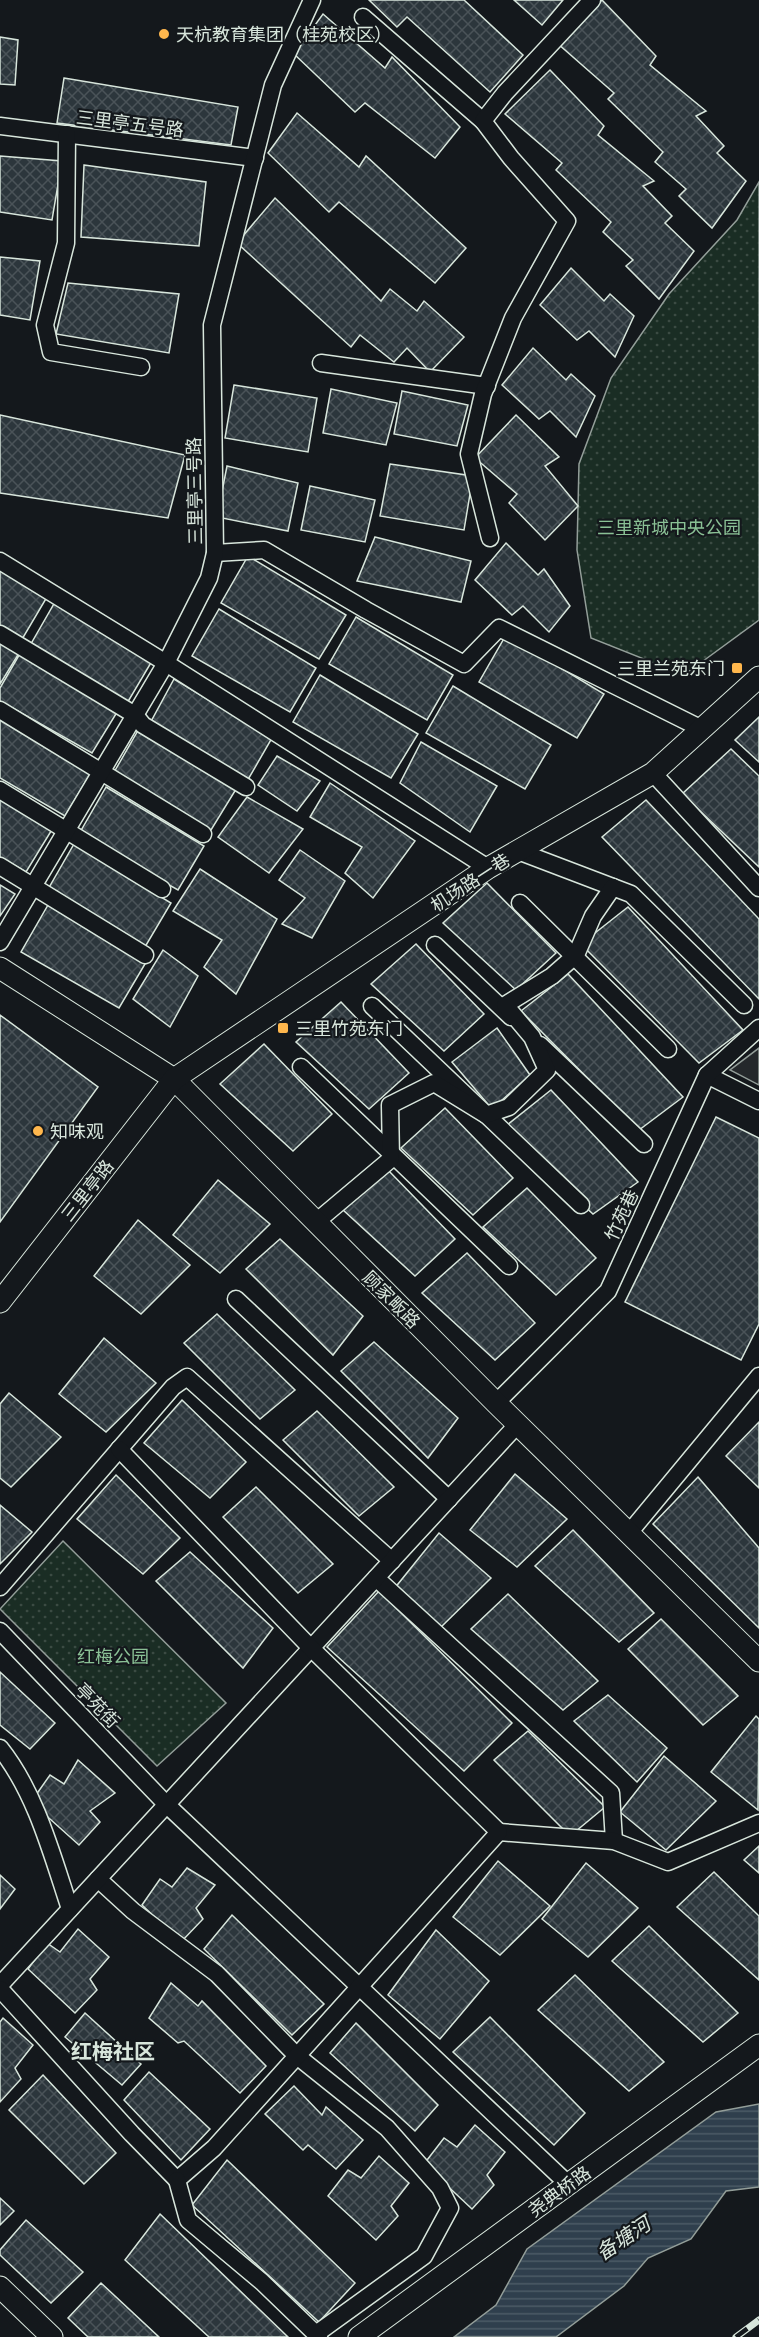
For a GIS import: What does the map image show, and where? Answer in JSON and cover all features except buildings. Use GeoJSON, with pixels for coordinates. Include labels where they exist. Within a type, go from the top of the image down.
{"type":"FeatureCollection","features":[{"type":"Feature","properties":{"kind":"street","name":"三里亭三号路"},"geometry":{"type":"LineString","coordinates":[[0,942],[166,663],[209,578],[215,553],[212,325],[273,85],[312,0]]}},
{"type":"Feature","properties":{"kind":"street"},"geometry":{"type":"LineString","coordinates":[[483,121],[505,93],[592,0]]}},
{"type":"Feature","properties":{"kind":"street"},"geometry":{"type":"LineString","coordinates":[[363,16],[483,121],[511,158],[567,221],[513,318],[486,386],[469,454],[490,538]]}},
{"type":"Feature","properties":{"kind":"street","name":"三里亭五号路"},"geometry":{"type":"LineString","coordinates":[[0,126],[255,158]]}},
{"type":"Feature","properties":{"kind":"street"},"geometry":{"type":"LineString","coordinates":[[67,134],[66,243],[45,325],[51,352],[141,367]]}},
{"type":"Feature","properties":{"kind":"street"},"geometry":{"type":"LineString","coordinates":[[321,363],[486,386]]}},
{"type":"Feature","properties":{"kind":"street"},"geometry":{"type":"LineString","coordinates":[[215,553],[264,550],[464,664],[499,628],[702,729]]}},
{"type":"Feature","properties":{"kind":"street"},"geometry":{"type":"LineString","coordinates":[[0,561],[166,663],[488,868]]}},
{"type":"Feature","properties":{"kind":"street"},"geometry":{"type":"LineString","coordinates":[[0,634],[246,787]]}},
{"type":"Feature","properties":{"kind":"street","name":"机场路一巷"},"geometry":{"type":"LineString","coordinates":[[174,1079],[488,868],[653,773],[759,677]]}},
{"type":"Feature","properties":{"kind":"street"},"geometry":{"type":"LineString","coordinates":[[0,710],[203,834]]}},
{"type":"Feature","properties":{"kind":"street"},"geometry":{"type":"LineString","coordinates":[[653,773],[759,888]]}},
{"type":"Feature","properties":{"kind":"street"},"geometry":{"type":"LineString","coordinates":[[0,790],[162,889]]}},
{"type":"Feature","properties":{"kind":"street"},"geometry":{"type":"LineString","coordinates":[[518,851],[631,894],[744,1005]]}},
{"type":"Feature","properties":{"kind":"street"},"geometry":{"type":"LineString","coordinates":[[0,866],[145,955]]}},
{"type":"Feature","properties":{"kind":"street"},"geometry":{"type":"LineString","coordinates":[[486,1115],[509,1107],[547,1070],[532,1037],[505,1005],[552,976],[574,957],[593,916],[613,887]]}},
{"type":"Feature","properties":{"kind":"street"},"geometry":{"type":"LineString","coordinates":[[520,903],[668,1049]]}},
{"type":"Feature","properties":{"kind":"street"},"geometry":{"type":"LineString","coordinates":[[435,945],[644,1144]]}},
{"type":"Feature","properties":{"kind":"street","name":"顾家畈路"},"geometry":{"type":"LineString","coordinates":[[0,968],[174,1079],[496,1403],[759,1661]]}},
{"type":"Feature","properties":{"kind":"street"},"geometry":{"type":"LineString","coordinates":[[372,1006],[581,1205]]}},
{"type":"Feature","properties":{"kind":"street","name":"竹苑巷"},"geometry":{"type":"LineString","coordinates":[[496,1403],[608,1291],[707,1075],[759,1028]]}},
{"type":"Feature","properties":{"kind":"street"},"geometry":{"type":"LineString","coordinates":[[301,1067],[509,1266]]}},
{"type":"Feature","properties":{"kind":"street"},"geometry":{"type":"LineString","coordinates":[[707,1075],[759,1101]]}},
{"type":"Feature","properties":{"kind":"street","name":"三里亭路"},"geometry":{"type":"LineString","coordinates":[[0,1302],[174,1079]]}},
{"type":"Feature","properties":{"kind":"street"},"geometry":{"type":"LineString","coordinates":[[316,1222],[391,1159],[390,1105],[434,1083],[486,1115]]}},
{"type":"Feature","properties":{"kind":"street"},"geometry":{"type":"LineString","coordinates":[[236,1299],[449,1499]]}},
{"type":"Feature","properties":{"kind":"street"},"geometry":{"type":"LineString","coordinates":[[629,1533],[759,1376]]}},
{"type":"Feature","properties":{"kind":"street"},"geometry":{"type":"LineString","coordinates":[[0,1587],[173,1387],[187,1377],[392,1561]]}},
{"type":"Feature","properties":{"kind":"street"},"geometry":{"type":"LineString","coordinates":[[98,1879],[133,1911],[217,1974],[297,2056],[387,2128],[440,2188],[450,2208],[424,2256],[317,2336],[262,2282],[189,2220],[177,2180],[132,2134],[0,1987],[70,1909],[518,1424]]}},
{"type":"Feature","properties":{"kind":"street"},"geometry":{"type":"LineString","coordinates":[[119,1449],[311,1648],[499,1832],[614,1841],[668,1862],[759,1823]]}},
{"type":"Feature","properties":{"kind":"street"},"geometry":{"type":"LineString","coordinates":[[376,1578],[610,1792],[614,1841]]}},
{"type":"Feature","properties":{"kind":"street","name":"亭苑街"},"geometry":{"type":"LineString","coordinates":[[0,1631],[167,1805],[568,2184]]}},
{"type":"Feature","properties":{"kind":"street"},"geometry":{"type":"LineString","coordinates":[[0,1748],[16,1768],[44,1832],[70,1909]]}},
{"type":"Feature","properties":{"kind":"street"},"geometry":{"type":"LineString","coordinates":[[177,2180],[214,2148],[499,1832]]}},
{"type":"Feature","properties":{"kind":"street","name":"尧典桥路"},"geometry":{"type":"LineString","coordinates":[[359,2337],[759,2045]]}},
{"type":"Feature","properties":{"kind":"street"},"geometry":{"type":"LineString","coordinates":[[0,2288],[52,2337]]}},
{"type":"Feature","properties":{"kind":"green space","name":"三里新城中央公园"},"geometry":{"type":"Polygon","coordinates":[[[759,182],[759,620],[684,675],[591,638],[577,550],[579,464],[611,378],[669,294],[737,220],[759,182]]]}},
{"type":"Feature","properties":{"kind":"green space","name":"红梅公园"},"geometry":{"type":"Polygon","coordinates":[[[63,1541],[226,1703],[157,1766],[0,1609],[63,1541]]]}},
{"type":"Feature","properties":{"kind":"shaded area"},"geometry":{"type":"Polygon","coordinates":[[[759,1048],[759,1085],[730,1070],[759,1048]]]}},
{"type":"Feature","properties":{"kind":"water","name":"备塘河"},"geometry":{"type":"Polygon","coordinates":[[[759,2104],[759,2187],[726,2191],[691,2239],[648,2258],[624,2286],[556,2337],[454,2337],[496,2305],[527,2249],[716,2112],[759,2104]]]}},
{"type":"Feature","properties":{"kind":"railway"},"geometry":{"type":"LineString","coordinates":[[736,2337],[759,2320]]}},
{"type":"Feature","properties":{"kind":"place","name":"天杭教育集团（桂苑校区）"},"geometry":{"type":"Point","coordinates":[164,34]}},
{"type":"Feature","properties":{"kind":"place","name":"三里兰苑东门"},"geometry":{"type":"Point","coordinates":[737,668]}},
{"type":"Feature","properties":{"kind":"place","name":"三里竹苑东门"},"geometry":{"type":"Point","coordinates":[283,1028]}},
{"type":"Feature","properties":{"kind":"place","name":"知味观"},"geometry":{"type":"Point","coordinates":[38,1131]}},
{"type":"Feature","properties":{"kind":"district","name":"红梅社区"},"geometry":{"type":"Point","coordinates":[113,2051]}}]}
